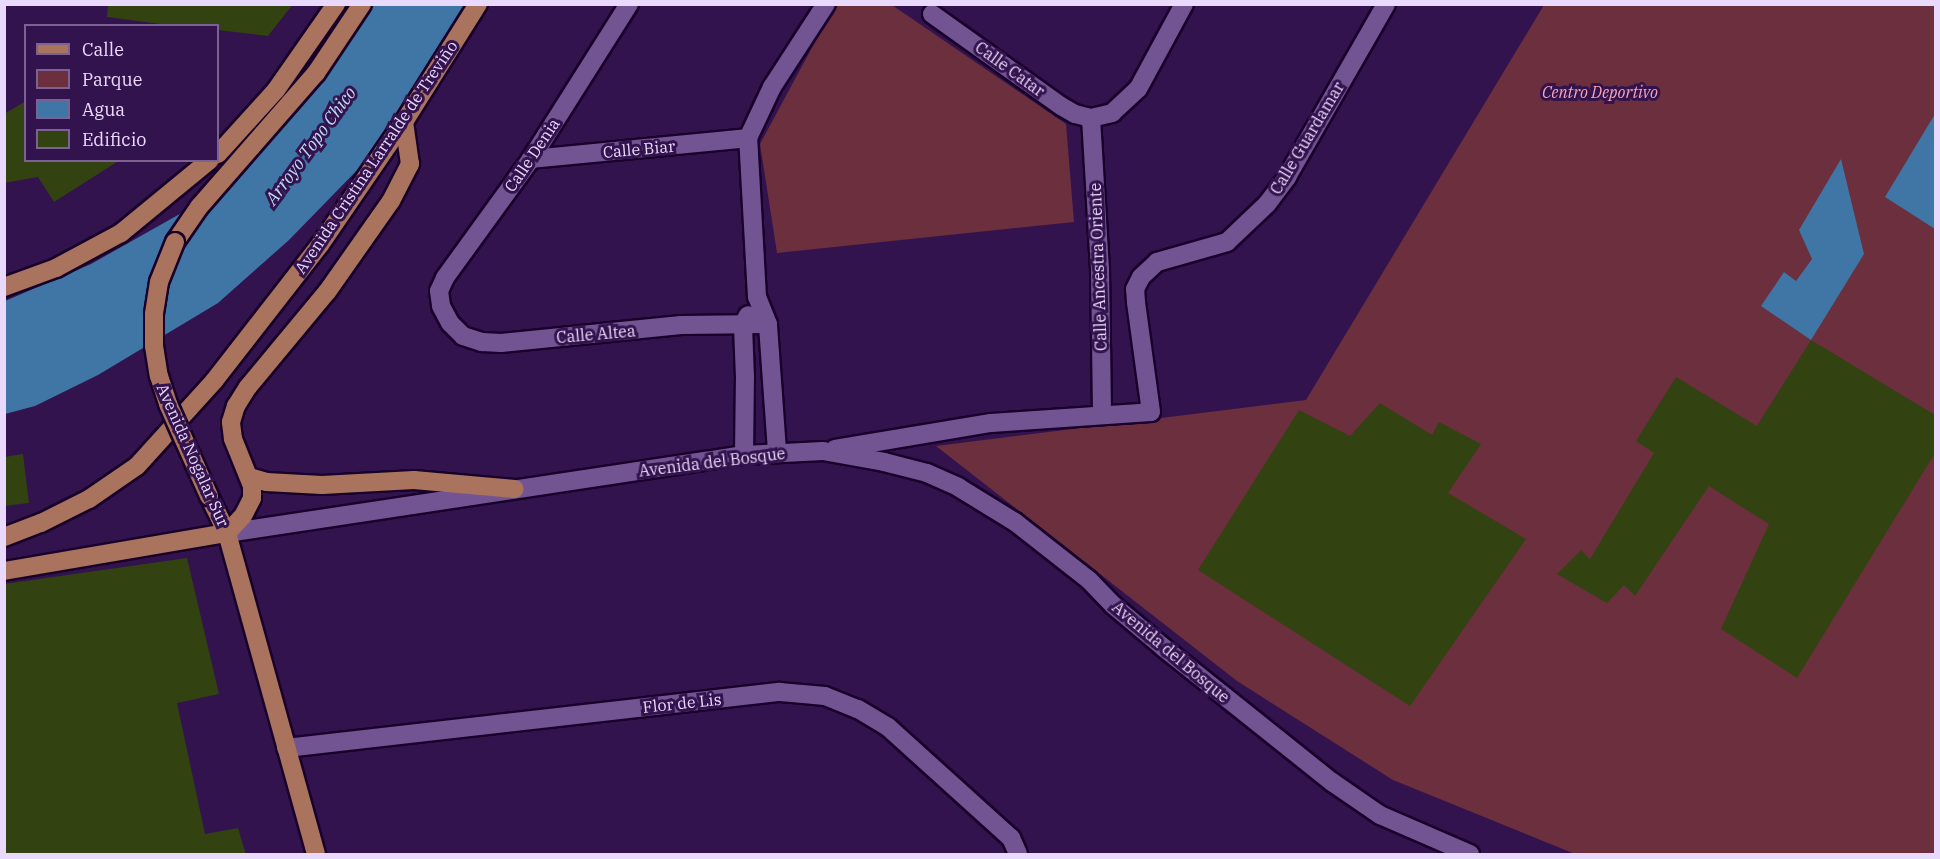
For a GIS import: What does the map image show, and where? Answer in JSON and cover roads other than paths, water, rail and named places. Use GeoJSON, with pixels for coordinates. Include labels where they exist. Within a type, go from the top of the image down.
{"type":"FeatureCollection","features":[{"type":"Feature","properties":{"kind":"main road"},"geometry":{"type":"LineString","coordinates":[[219,153],[276,90],[336,4]]}},
{"type":"Feature","properties":{"kind":"main road","name":"Avenida Nogalar Sur"},"geometry":{"type":"LineString","coordinates":[[316,855],[228,533],[168,404],[159,376],[154,315],[159,282],[175,242],[199,207],[316,73],[362,4]]}},
{"type":"Feature","properties":{"kind":"main road","name":"Avenida Cristina Larralde de Treviño"},"geometry":{"type":"LineString","coordinates":[[4,537],[41,523],[89,499],[137,466],[214,381],[320,245],[404,122],[478,4]]}},
{"type":"Feature","properties":{"kind":"main road"},"geometry":{"type":"LineString","coordinates":[[4,571],[228,533],[243,516],[252,498],[252,486],[233,439],[231,422],[236,406],[248,387],[327,292],[391,201],[410,165],[404,122]]}},
{"type":"Feature","properties":{"kind":"main road"},"geometry":{"type":"LineString","coordinates":[[4,287],[56,268],[121,233],[208,162]]}},
{"type":"Feature","properties":{"kind":"main road"},"geometry":{"type":"LineString","coordinates":[[249,477],[266,482],[322,484],[414,480],[514,489]]}},
{"type":"Feature","properties":{"kind":"street","name":"Calle Denia"},"geometry":{"type":"LineString","coordinates":[[441,306],[439,291],[445,278],[531,159],[629,4]]}},
{"type":"Feature","properties":{"kind":"street"},"geometry":{"type":"LineString","coordinates":[[777,452],[768,324],[758,297],[748,138],[772,87],[826,4]]}},
{"type":"Feature","properties":{"kind":"street"},"geometry":{"type":"LineString","coordinates":[[1091,118],[1112,113],[1138,89],[1184,4]]}},
{"type":"Feature","properties":{"kind":"street","name":"Calle Guardamar"},"geometry":{"type":"LineString","coordinates":[[1102,415],[1151,412],[1136,302],[1136,290],[1141,277],[1157,262],[1227,242],[1267,204],[1287,177],[1386,4]]}},
{"type":"Feature","properties":{"kind":"street","name":"Calle Catar"},"geometry":{"type":"LineString","coordinates":[[932,14],[1061,106],[1075,114],[1091,118]]}},
{"type":"Feature","properties":{"kind":"street","name":"Calle Ancestra Oriente"},"geometry":{"type":"LineString","coordinates":[[1091,118],[1100,269],[1102,415]]}},
{"type":"Feature","properties":{"kind":"street","name":"Calle Biar"},"geometry":{"type":"LineString","coordinates":[[531,159],[748,138]]}},
{"type":"Feature","properties":{"kind":"street"},"geometry":{"type":"LineString","coordinates":[[744,455],[746,378],[743,325],[758,297]]}},
{"type":"Feature","properties":{"kind":"street","name":"Calle Altea"},"geometry":{"type":"LineString","coordinates":[[441,306],[450,323],[463,336],[482,342],[501,343],[681,325],[768,324]]}},
{"type":"Feature","properties":{"kind":"street"},"geometry":{"type":"LineString","coordinates":[[823,451],[965,426],[1102,415]]}},
{"type":"Feature","properties":{"kind":"street","name":"Avenida del Bosque"},"geometry":{"type":"LineString","coordinates":[[228,533],[744,455],[777,452],[823,451],[884,462],[927,473],[958,487],[1015,522],[1089,580],[1113,605],[1164,648],[1332,782],[1380,815],[1470,855]]}},
{"type":"Feature","properties":{"kind":"street","name":"Flor de Lis"},"geometry":{"type":"LineString","coordinates":[[286,748],[780,692],[825,696],[858,709],[888,727],[1011,838],[1018,855]]}},
{"type":"Feature","properties":{"kind":"water","name":"Arroyo Topo Chico"},"geometry":{"type":"Polygon","coordinates":[[[360,5],[478,5],[404,122],[289,240],[218,303],[98,375],[35,406],[5,414],[5,301],[91,264],[233,184],[316,73],[360,5]]]}},
{"type":"Feature","properties":{"kind":"water"},"geometry":{"type":"Polygon","coordinates":[[[1935,114],[1935,229],[1885,197],[1935,114]]]}},
{"type":"Feature","properties":{"kind":"water"},"geometry":{"type":"Polygon","coordinates":[[[1841,159],[1864,254],[1811,340],[1761,306],[1784,272],[1796,281],[1812,259],[1799,230],[1841,159]]]}},
{"type":"Feature","properties":{"kind":"park label","name":"Centro Deportivo"},"geometry":{"type":"Point","coordinates":[1600,92]}}]}
